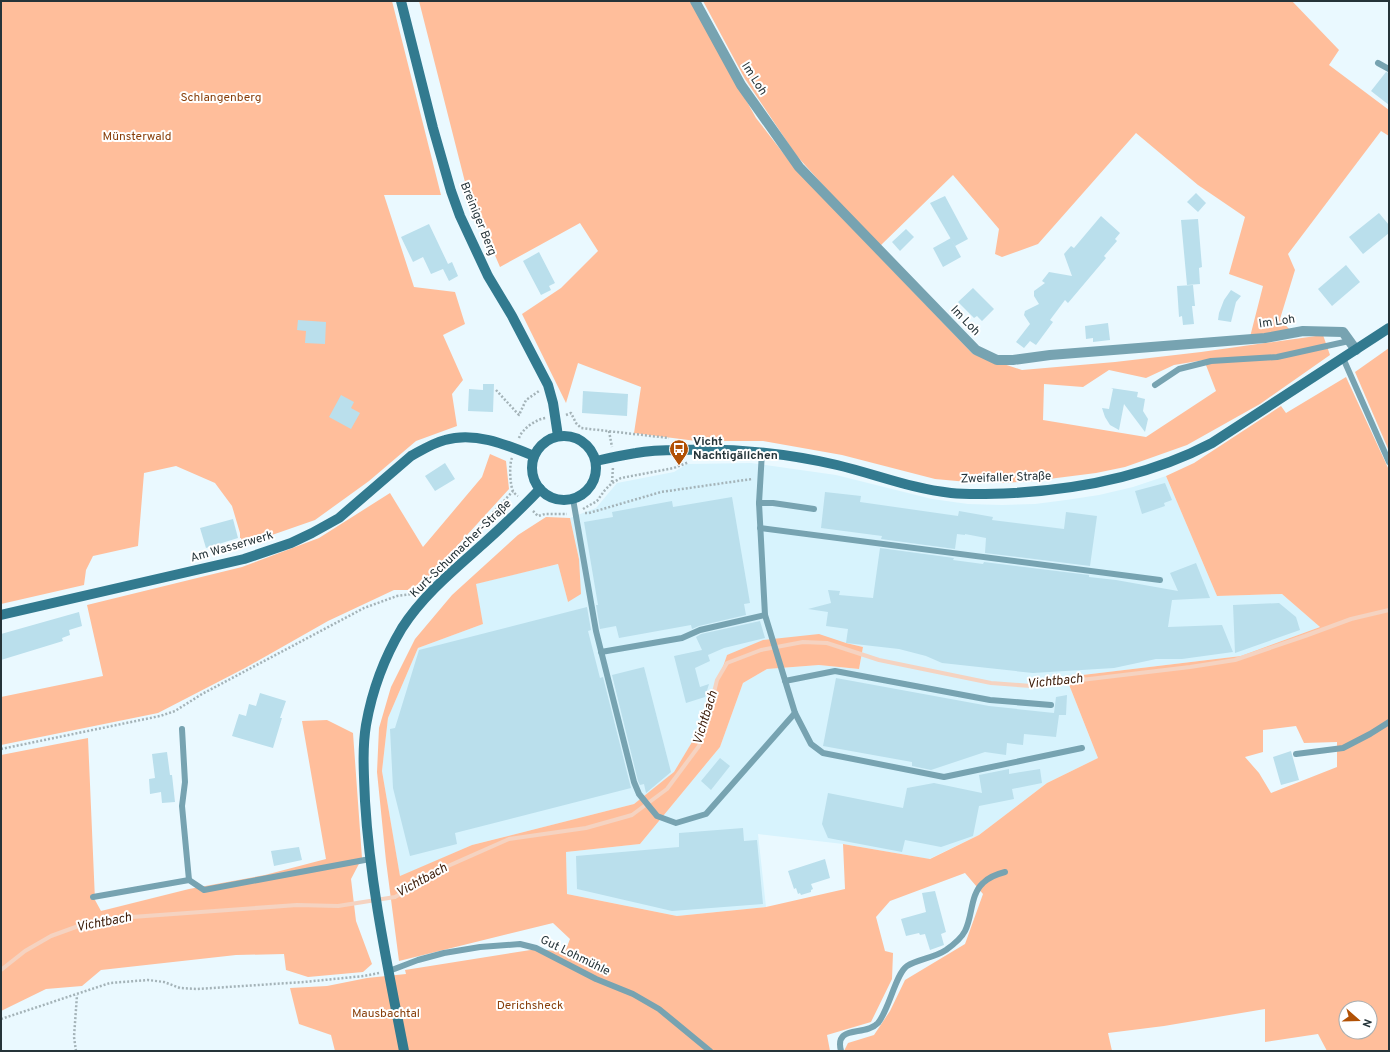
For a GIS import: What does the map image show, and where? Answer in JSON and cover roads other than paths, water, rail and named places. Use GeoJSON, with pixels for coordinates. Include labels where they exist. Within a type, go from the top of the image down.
{"type":"FeatureCollection","features":[{"type":"Feature","properties":{"kind":"main road","name":"Breiniger Berg"},"geometry":{"type":"LineString","coordinates":[[401,1],[433,128],[451,191],[460,216],[488,276],[512,316],[548,385],[556,417],[558,436]]}},
{"type":"Feature","properties":{"kind":"main road","name":"Zweifaller Straße"},"geometry":{"type":"LineString","coordinates":[[596,461],[637,452],[669,450],[728,450],[762,452],[801,457],[838,465],[934,491],[951,493],[1002,494],[1066,488],[1128,476],[1190,454],[1212,443],[1389,328]]}},
{"type":"Feature","properties":{"kind":"main road"},"geometry":{"type":"LineString","coordinates":[[567,435],[582,440],[588,446],[596,461],[597,470],[594,480],[582,495],[573,499],[564,500],[547,495],[540,489],[534,477],[532,463],[534,456],[540,447],[548,440],[558,436],[567,435]]}},
{"type":"Feature","properties":{"kind":"main road","name":"Am Wasserwerk"},"geometry":{"type":"LineString","coordinates":[[1,616],[244,559],[291,543],[339,518],[412,456],[445,440],[462,438],[487,439],[534,456]]}},
{"type":"Feature","properties":{"kind":"main road","name":"Kurt-Schumacher-Straße"},"geometry":{"type":"LineString","coordinates":[[404,1051],[370,859],[364,772],[366,727],[370,703],[388,654],[403,628],[425,599],[540,489]]}},
{"type":"Feature","properties":{"kind":"street","name":"Im Loh"},"geometry":{"type":"LineString","coordinates":[[695,1],[741,86],[799,167],[976,350],[984,355],[997,360],[1013,360],[1050,355],[1265,338],[1304,331],[1343,332],[1356,350]]}},
{"type":"Feature","properties":{"kind":"lane"},"geometry":{"type":"LineString","coordinates":[[1378,63],[1389,69]]}},
{"type":"Feature","properties":{"kind":"lane"},"geometry":{"type":"LineString","coordinates":[[1155,384],[1179,369],[1211,361],[1277,357],[1349,341]]}},
{"type":"Feature","properties":{"kind":"lane"},"geometry":{"type":"LineString","coordinates":[[1343,358],[1389,462]]}},
{"type":"Feature","properties":{"kind":"lane"},"geometry":{"type":"LineString","coordinates":[[762,452],[759,503],[765,615],[795,713],[811,744],[823,753],[944,777],[1082,748]]}},
{"type":"Feature","properties":{"kind":"lane"},"geometry":{"type":"LineString","coordinates":[[573,499],[596,631],[634,782],[639,794],[657,816],[676,824],[706,814],[795,713]]}},
{"type":"Feature","properties":{"kind":"lane"},"geometry":{"type":"LineString","coordinates":[[759,503],[773,503],[814,509]]}},
{"type":"Feature","properties":{"kind":"lane"},"geometry":{"type":"LineString","coordinates":[[760,528],[1160,580]]}},
{"type":"Feature","properties":{"kind":"lane"},"geometry":{"type":"LineString","coordinates":[[601,652],[682,638],[700,630],[765,615]]}},
{"type":"Feature","properties":{"kind":"lane"},"geometry":{"type":"LineString","coordinates":[[785,681],[835,672],[857,674],[990,700],[1050,704]]}},
{"type":"Feature","properties":{"kind":"lane"},"geometry":{"type":"LineString","coordinates":[[1296,754],[1343,748],[1389,722]]}},
{"type":"Feature","properties":{"kind":"lane"},"geometry":{"type":"LineString","coordinates":[[182,729],[185,782],[182,806],[189,880]]}},
{"type":"Feature","properties":{"kind":"lane"},"geometry":{"type":"LineString","coordinates":[[92,897],[189,880],[204,890],[370,859]]}},
{"type":"Feature","properties":{"kind":"lane"},"geometry":{"type":"LineString","coordinates":[[841,1051],[841,1037],[846,1034],[872,1028],[878,1022],[883,1015],[900,973],[906,966],[944,952],[961,937],[965,930],[974,900],[983,883],[993,876],[1005,872]]}},
{"type":"Feature","properties":{"kind":"lane","name":"Gut Lohmühle"},"geometry":{"type":"LineString","coordinates":[[389,971],[418,960],[444,953],[480,947],[520,944],[536,948],[596,979],[633,994],[659,1009],[710,1051]]}},
{"type":"Feature","properties":{"kind":"waterway","name":"Vichtbach"},"geometry":{"type":"LineString","coordinates":[[1,970],[25,951],[51,936],[84,924],[132,917],[297,905],[338,906],[395,897],[448,866],[509,839],[586,828],[632,815],[667,789],[699,746],[706,725],[717,680],[727,663],[761,650],[803,642],[827,643],[879,660],[991,683],[1031,686],[1190,667],[1235,660],[1351,619],[1389,610]]}},
{"type":"Feature","properties":{"kind":"place","name":"Vicht Nachtigällchen"},"geometry":{"type":"Point","coordinates":[679,466]}},
{"type":"Feature","properties":{"kind":"park label","name":"Schlangenberg"},"geometry":{"type":"Point","coordinates":[221,98]}},
{"type":"Feature","properties":{"kind":"park label","name":"Münsterwald"},"geometry":{"type":"Point","coordinates":[137,137]}},
{"type":"Feature","properties":{"kind":"park label","name":"Derichsheck"},"geometry":{"type":"Point","coordinates":[530,1006]}},
{"type":"Feature","properties":{"kind":"park label","name":"Mausbachtal"},"geometry":{"type":"Point","coordinates":[386,1014]}}]}
